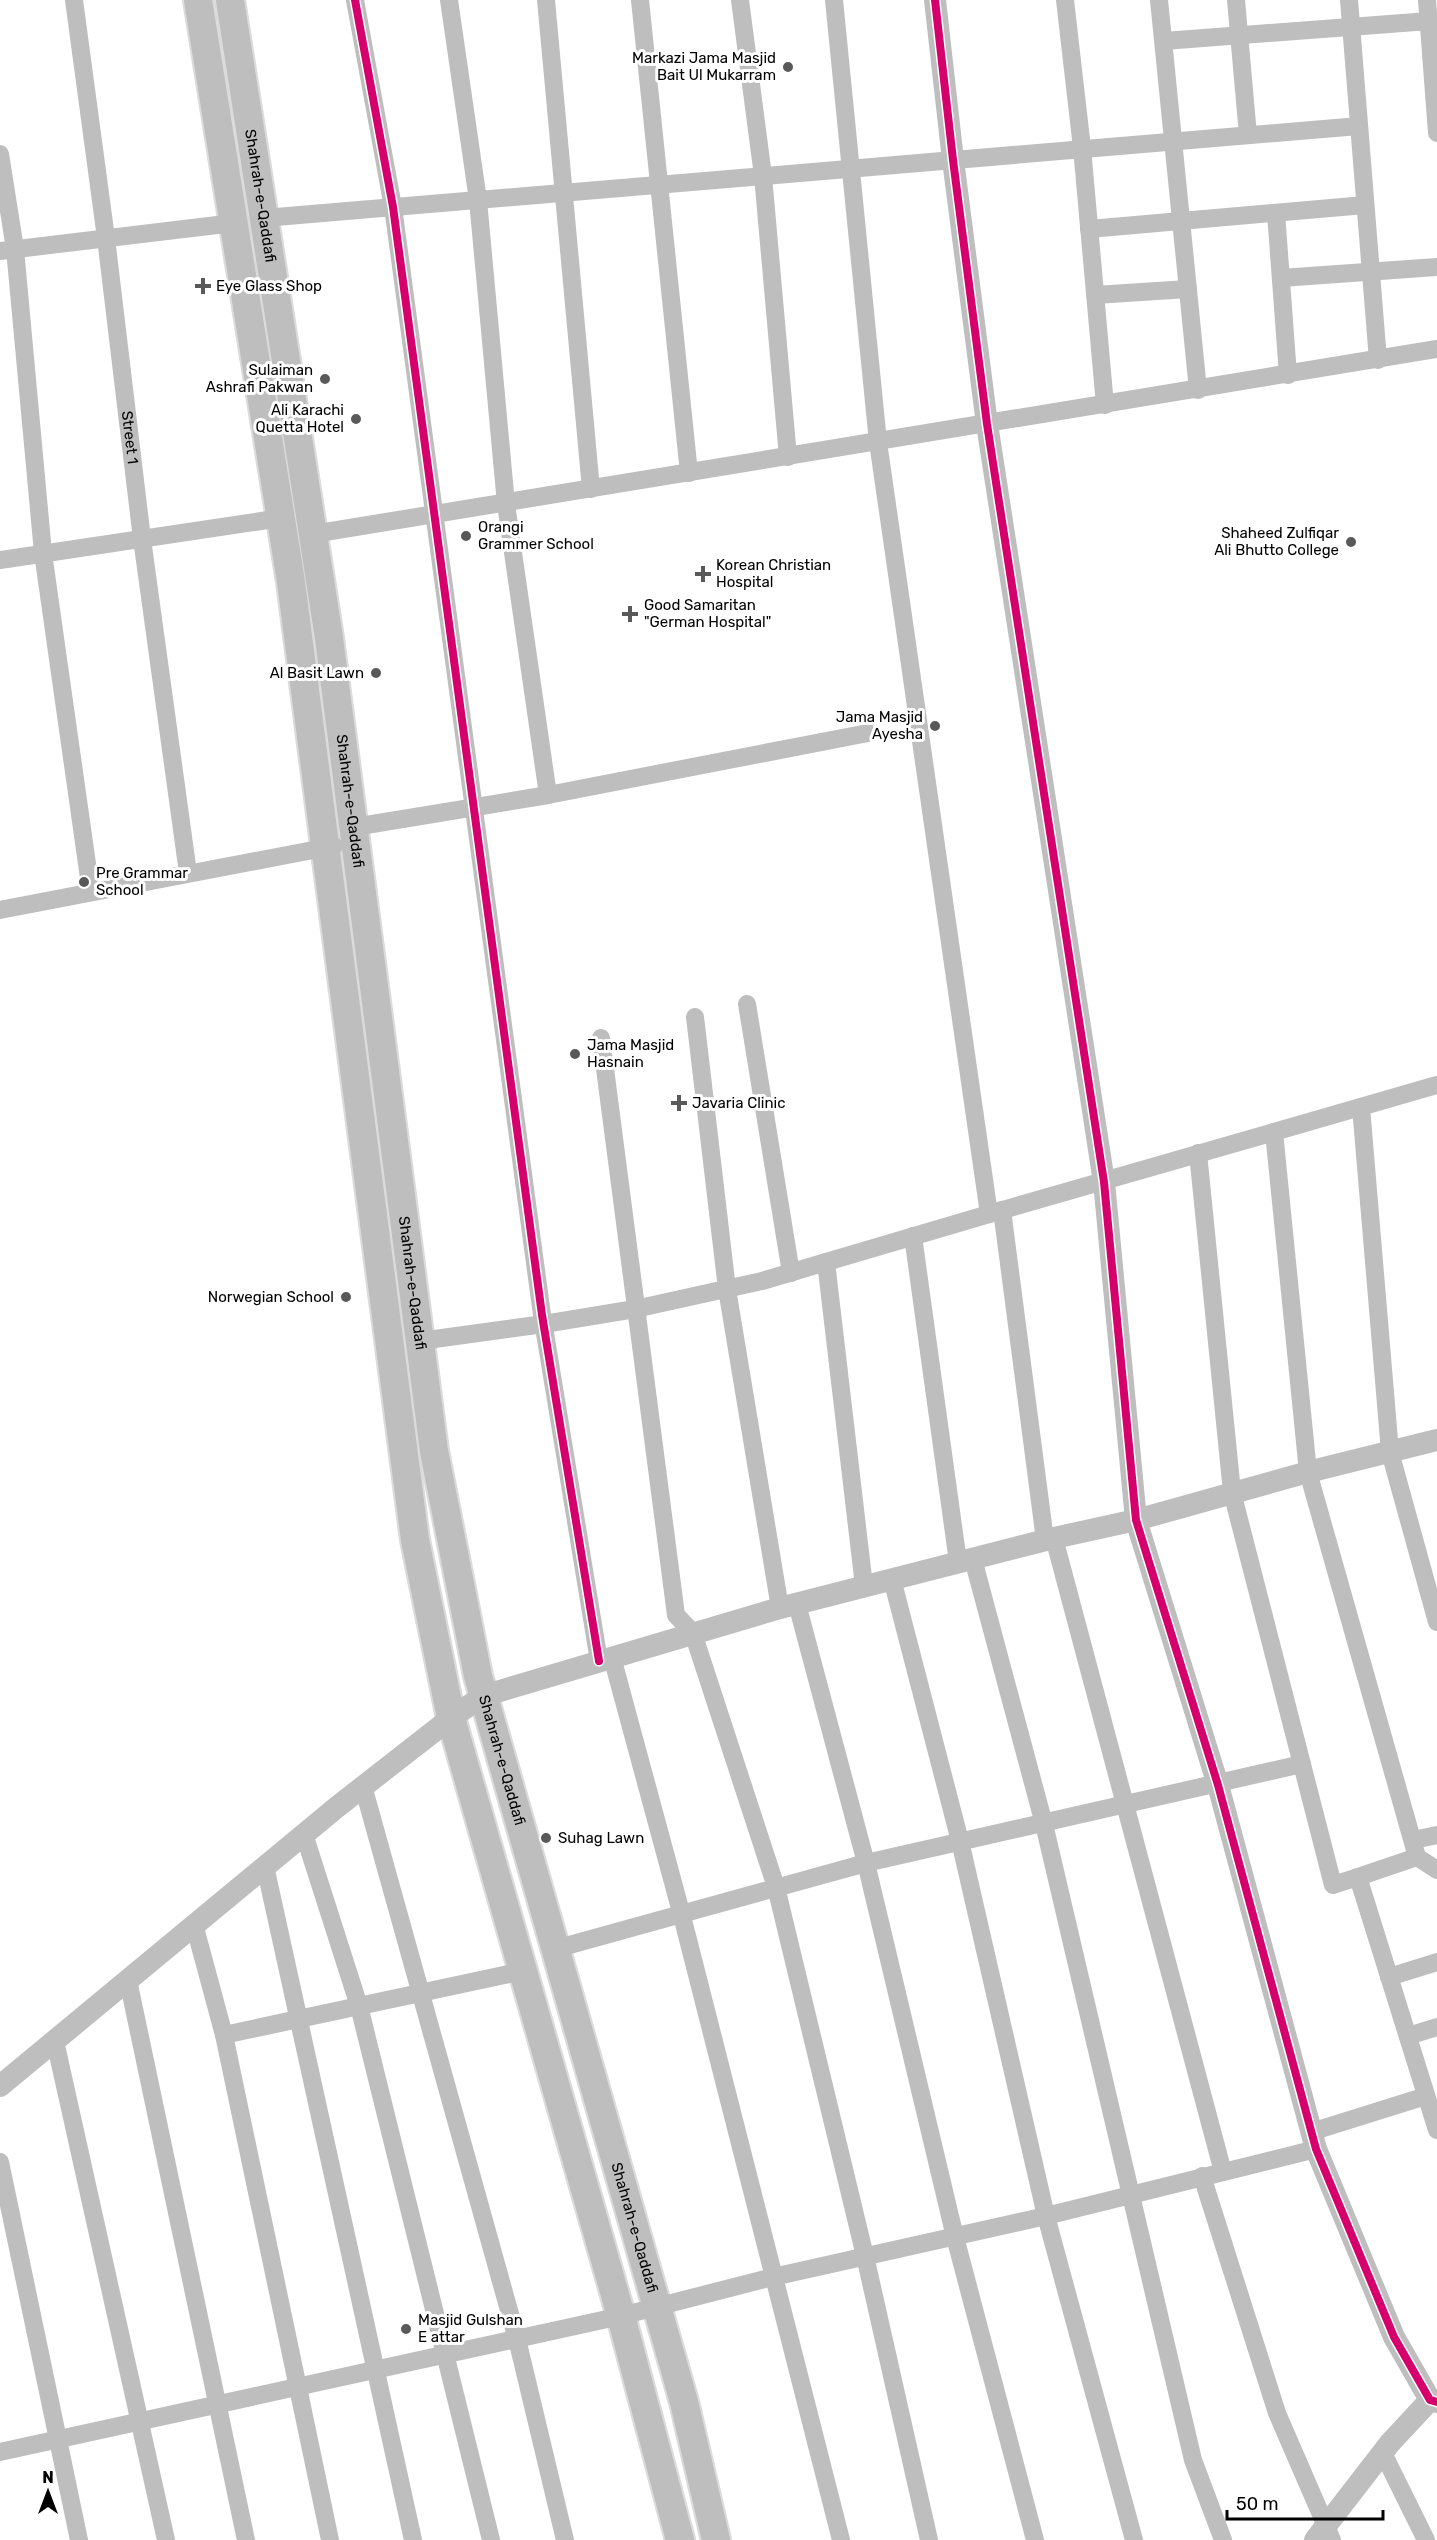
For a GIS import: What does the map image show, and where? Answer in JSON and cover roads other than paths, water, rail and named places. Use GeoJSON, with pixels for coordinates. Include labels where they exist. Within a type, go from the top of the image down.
{"type":"FeatureCollection","features":[{"type":"Feature","properties":{"kind":"main road","name":"Shahrah-e-Qaddafi"},"geometry":{"type":"LineString","coordinates":[[198,0],[281,518],[326,847],[415,1540],[450,1718],[621,2316],[680,2540]]}},
{"type":"Feature","properties":{"kind":"main road","name":"Shahrah-e-Qaddafi"},"geometry":{"type":"LineString","coordinates":[[230,0],[313,534],[355,835],[434,1451],[483,1696],[684,2402],[716,2540]]}},
{"type":"Feature","properties":{"kind":"street","name":"Street 1"},"geometry":{"type":"LineString","coordinates":[[74,0],[106,238],[142,538],[189,873]]}},
{"type":"Feature","properties":{"kind":"street"},"geometry":{"type":"LineString","coordinates":[[355,0],[393,207],[544,1324],[606,1659],[681,1912],[841,2540]]}},
{"type":"Feature","properties":{"kind":"street"},"geometry":{"type":"LineString","coordinates":[[449,0],[478,200],[506,504],[548,795]]}},
{"type":"Feature","properties":{"kind":"street"},"geometry":{"type":"LineString","coordinates":[[546,0],[591,489]]}},
{"type":"Feature","properties":{"kind":"street"},"geometry":{"type":"LineString","coordinates":[[640,0],[689,473]]}},
{"type":"Feature","properties":{"kind":"street"},"geometry":{"type":"LineString","coordinates":[[740,0],[763,176],[788,457]]}},
{"type":"Feature","properties":{"kind":"street"},"geometry":{"type":"LineString","coordinates":[[834,0],[878,442],[995,1212],[1049,1539],[1125,1803],[1223,2172]]}},
{"type":"Feature","properties":{"kind":"street"},"geometry":{"type":"LineString","coordinates":[[935,0],[987,424],[1104,1182],[1136,1520],[1218,1785],[1313,2141],[1394,2337],[1433,2401],[1383,2453],[1324,2536]]}},
{"type":"Feature","properties":{"kind":"street"},"geometry":{"type":"LineString","coordinates":[[1065,0],[1082,148],[1105,405]]}},
{"type":"Feature","properties":{"kind":"street"},"geometry":{"type":"LineString","coordinates":[[1159,0],[1198,390]]}},
{"type":"Feature","properties":{"kind":"street"},"geometry":{"type":"LineString","coordinates":[[1236,0],[1248,135]]}},
{"type":"Feature","properties":{"kind":"street"},"geometry":{"type":"LineString","coordinates":[[1349,0],[1378,360]]}},
{"type":"Feature","properties":{"kind":"street"},"geometry":{"type":"LineString","coordinates":[[1427,0],[1434,49],[1437,133]]}},
{"type":"Feature","properties":{"kind":"street"},"geometry":{"type":"LineString","coordinates":[[1164,41],[1429,21]]}},
{"type":"Feature","properties":{"kind":"street"},"geometry":{"type":"LineString","coordinates":[[264,218],[1359,126]]}},
{"type":"Feature","properties":{"kind":"street"},"geometry":{"type":"LineString","coordinates":[[0,154],[8,250],[43,553],[91,892]]}},
{"type":"Feature","properties":{"kind":"street"},"geometry":{"type":"LineString","coordinates":[[1089,229],[1365,205]]}},
{"type":"Feature","properties":{"kind":"street"},"geometry":{"type":"LineString","coordinates":[[1276,213],[1288,375]]}},
{"type":"Feature","properties":{"kind":"street"},"geometry":{"type":"LineString","coordinates":[[8,250],[234,223]]}},
{"type":"Feature","properties":{"kind":"street"},"geometry":{"type":"LineString","coordinates":[[1281,278],[1437,267]]}},
{"type":"Feature","properties":{"kind":"street"},"geometry":{"type":"LineString","coordinates":[[1095,295],[1188,289]]}},
{"type":"Feature","properties":{"kind":"street"},"geometry":{"type":"LineString","coordinates":[[313,534],[1437,350]]}},
{"type":"Feature","properties":{"kind":"street"},"geometry":{"type":"LineString","coordinates":[[0,560],[281,518]]}},
{"type":"Feature","properties":{"kind":"street"},"geometry":{"type":"LineString","coordinates":[[0,909],[326,847],[355,835],[474,807],[548,795],[868,733]]}},
{"type":"Feature","properties":{"kind":"street"},"geometry":{"type":"LineString","coordinates":[[747,1004],[791,1273]]}},
{"type":"Feature","properties":{"kind":"street"},"geometry":{"type":"LineString","coordinates":[[695,1017],[727,1288],[788,1606],[866,1863],[955,2237],[1035,2540]]}},
{"type":"Feature","properties":{"kind":"street"},"geometry":{"type":"LineString","coordinates":[[601,1038],[676,1615],[693,1633],[776,1887],[865,2256],[929,2540]]}},
{"type":"Feature","properties":{"kind":"street"},"geometry":{"type":"LineString","coordinates":[[420,1341],[635,1309],[791,1273],[1437,1085]]}},
{"type":"Feature","properties":{"kind":"street"},"geometry":{"type":"LineString","coordinates":[[1361,1107],[1390,1452],[1437,1622]]}},
{"type":"Feature","properties":{"kind":"street"},"geometry":{"type":"LineString","coordinates":[[1274,1132],[1308,1472],[1417,1857],[1437,1870]]}},
{"type":"Feature","properties":{"kind":"street"},"geometry":{"type":"LineString","coordinates":[[1198,1153],[1232,1492],[1333,1885],[1417,1857]]}},
{"type":"Feature","properties":{"kind":"street"},"geometry":{"type":"LineString","coordinates":[[913,1236],[965,1560],[1044,1824],[1193,2460],[1223,2540]]}},
{"type":"Feature","properties":{"kind":"street"},"geometry":{"type":"LineString","coordinates":[[826,1262],[864,1586]]}},
{"type":"Feature","properties":{"kind":"street"},"geometry":{"type":"LineString","coordinates":[[0,2086],[363,1786],[450,1718],[483,1696],[788,1606],[1049,1539],[1136,1520],[1232,1492],[1437,1440]]}},
{"type":"Feature","properties":{"kind":"street"},"geometry":{"type":"LineString","coordinates":[[892,1579],[960,1841],[1046,2216],[1134,2540]]}},
{"type":"Feature","properties":{"kind":"street"},"geometry":{"type":"LineString","coordinates":[[555,1949],[681,1912],[866,1863],[1044,1824],[1125,1803],[1218,1785],[1302,1764]]}},
{"type":"Feature","properties":{"kind":"street"},"geometry":{"type":"LineString","coordinates":[[363,1786],[517,2339],[565,2540]]}},
{"type":"Feature","properties":{"kind":"street"},"geometry":{"type":"LineString","coordinates":[[304,1834],[359,2006],[491,2540]]}},
{"type":"Feature","properties":{"kind":"street"},"geometry":{"type":"LineString","coordinates":[[1413,1839],[1437,1835]]}},
{"type":"Feature","properties":{"kind":"street"},"geometry":{"type":"LineString","coordinates":[[265,1866],[413,2540]]}},
{"type":"Feature","properties":{"kind":"street"},"geometry":{"type":"LineString","coordinates":[[1358,1877],[1426,2096],[1436,2120]]}},
{"type":"Feature","properties":{"kind":"street"},"geometry":{"type":"LineString","coordinates":[[195,1924],[224,2035],[330,2540]]}},
{"type":"Feature","properties":{"kind":"street"},"geometry":{"type":"LineString","coordinates":[[1389,1977],[1437,1962]]}},
{"type":"Feature","properties":{"kind":"street"},"geometry":{"type":"LineString","coordinates":[[224,2035],[523,1971]]}},
{"type":"Feature","properties":{"kind":"street"},"geometry":{"type":"LineString","coordinates":[[128,1980],[246,2540]]}},
{"type":"Feature","properties":{"kind":"street"},"geometry":{"type":"LineString","coordinates":[[1407,2036],[1437,2027]]}},
{"type":"Feature","properties":{"kind":"street"},"geometry":{"type":"LineString","coordinates":[[55,2041],[166,2540]]}},
{"type":"Feature","properties":{"kind":"street"},"geometry":{"type":"LineString","coordinates":[[0,2452],[621,2316],[656,2305],[773,2277],[1132,2195],[1223,2172],[1313,2141],[1426,2096]]}},
{"type":"Feature","properties":{"kind":"street"},"geometry":{"type":"LineString","coordinates":[[0,2162],[79,2540]]}},
{"type":"Feature","properties":{"kind":"street"},"geometry":{"type":"LineString","coordinates":[[1202,2176],[1276,2413],[1324,2536]]}},
{"type":"Feature","properties":{"kind":"street"},"geometry":{"type":"LineString","coordinates":[[1383,2453],[1426,2540]]}},
{"type":"Feature","properties":{"kind":"place","name":"Markazi Jama Masjid Bait Ul Mukarram"},"geometry":{"type":"Point","coordinates":[788,67]}},
{"type":"Feature","properties":{"kind":"place","name":"Eye Glass Shop"},"geometry":{"type":"Point","coordinates":[203,286]}},
{"type":"Feature","properties":{"kind":"place","name":"Sulaiman Ashrafi Pakwan"},"geometry":{"type":"Point","coordinates":[325,379]}},
{"type":"Feature","properties":{"kind":"place","name":"Ali Karachi Quetta Hotel"},"geometry":{"type":"Point","coordinates":[356,419]}},
{"type":"Feature","properties":{"kind":"place","name":"Orangi Grammer School"},"geometry":{"type":"Point","coordinates":[466,536]}},
{"type":"Feature","properties":{"kind":"place","name":"Shaheed Zulfiqar Ali Bhutto College"},"geometry":{"type":"Point","coordinates":[1351,542]}},
{"type":"Feature","properties":{"kind":"place","name":"Korean Christian Hospital"},"geometry":{"type":"Point","coordinates":[703,574]}},
{"type":"Feature","properties":{"kind":"place","name":"Good Samaritan \"German Hospital\""},"geometry":{"type":"Point","coordinates":[630,614]}},
{"type":"Feature","properties":{"kind":"place","name":"Al Basit Lawn"},"geometry":{"type":"Point","coordinates":[376,673]}},
{"type":"Feature","properties":{"kind":"place","name":"Jama Masjid Ayesha"},"geometry":{"type":"Point","coordinates":[935,726]}},
{"type":"Feature","properties":{"kind":"place","name":"Pre Grammar School"},"geometry":{"type":"Point","coordinates":[84,882]}},
{"type":"Feature","properties":{"kind":"place","name":"Jama Masjid Hasnain"},"geometry":{"type":"Point","coordinates":[575,1054]}},
{"type":"Feature","properties":{"kind":"place","name":"Javaria Clinic"},"geometry":{"type":"Point","coordinates":[679,1103]}},
{"type":"Feature","properties":{"kind":"place","name":"Norwegian School"},"geometry":{"type":"Point","coordinates":[346,1297]}},
{"type":"Feature","properties":{"kind":"place","name":"Suhag Lawn"},"geometry":{"type":"Point","coordinates":[546,1838]}},
{"type":"Feature","properties":{"kind":"place","name":"Masjid Gulshan E attar"},"geometry":{"type":"Point","coordinates":[406,2329]}}]}
